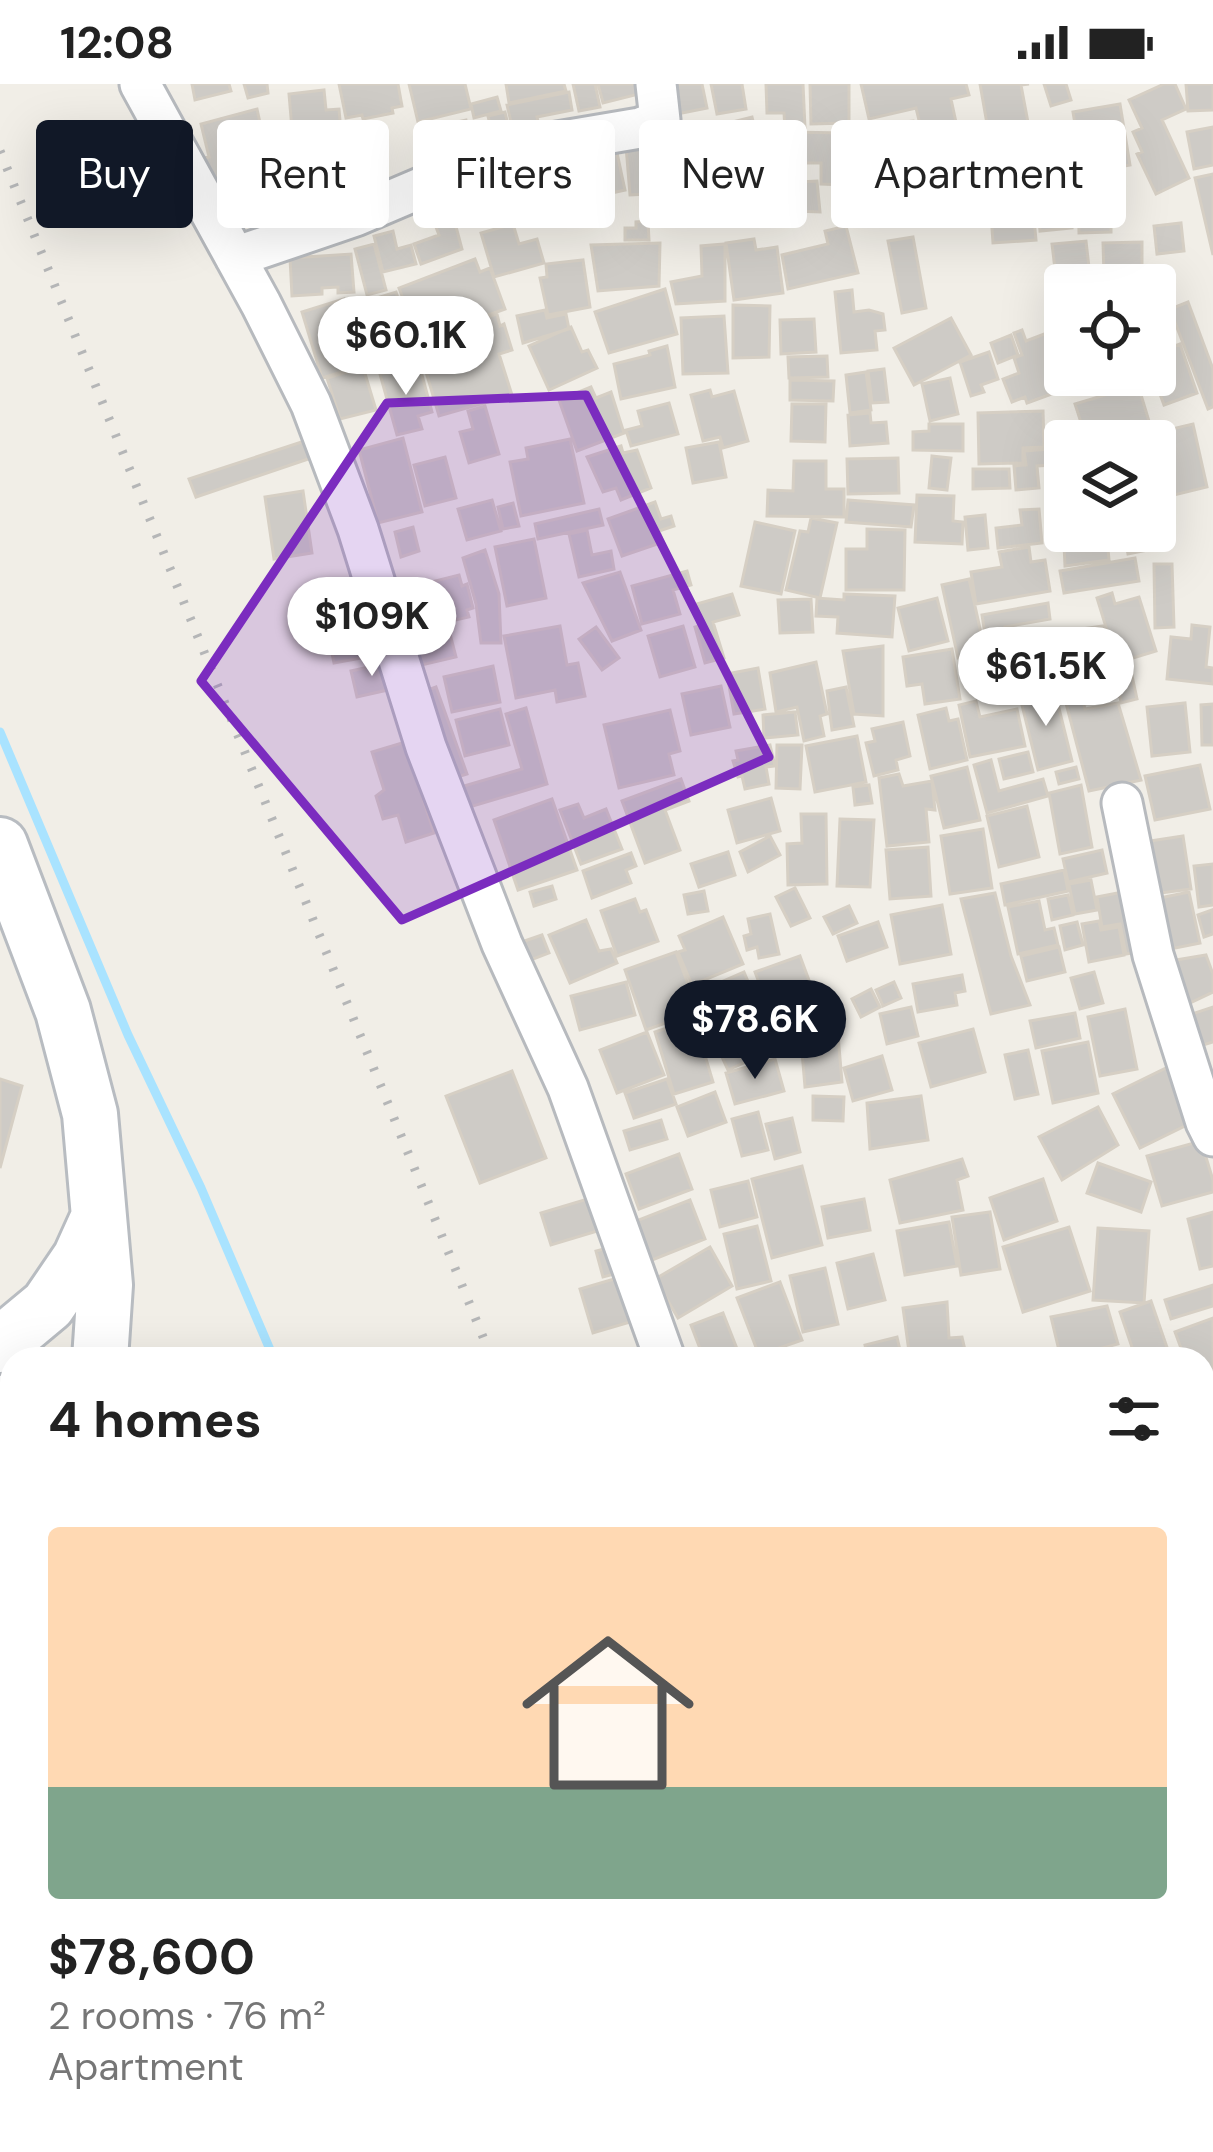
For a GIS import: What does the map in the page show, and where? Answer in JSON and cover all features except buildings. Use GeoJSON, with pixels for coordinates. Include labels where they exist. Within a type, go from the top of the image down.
{"type":"FeatureCollection","features":[{"type":"Feature","properties":{"kind":"street"},"geometry":{"type":"LineString","coordinates":[[140,84],[311,404],[358,529],[426,747],[502,944],[568,1088],[661,1347]]}},
{"type":"Feature","properties":{"kind":"street"},"geometry":{"type":"LineString","coordinates":[[235,257],[355,216],[510,150],[640,128],[660,120],[656,84]]}},
{"type":"Feature","properties":{"kind":"street"},"geometry":{"type":"LineString","coordinates":[[1122,802],[1153,955],[1213,1136]]}},
{"type":"Feature","properties":{"kind":"street"},"geometry":{"type":"LineString","coordinates":[[0,845],[63,1011],[90,1114],[105,1285],[101,1347]]}},
{"type":"Feature","properties":{"kind":"street"},"geometry":{"type":"LineString","coordinates":[[0,1345],[48,1305],[80,1258],[100,1214]]}},
{"type":"Feature","properties":{"kind":"highlighted area"},"geometry":{"type":"Polygon","coordinates":[[[586,395],[769,757],[402,920],[201,681],[387,403],[586,395]]]}},
{"type":"Feature","properties":{"kind":"waterway"},"geometry":{"type":"LineString","coordinates":[[0,732],[128,1035],[269,1347]]}},
{"type":"Feature","properties":{"kind":"railway"},"geometry":{"type":"LineString","coordinates":[[0,151],[487,1347]]}}]}
